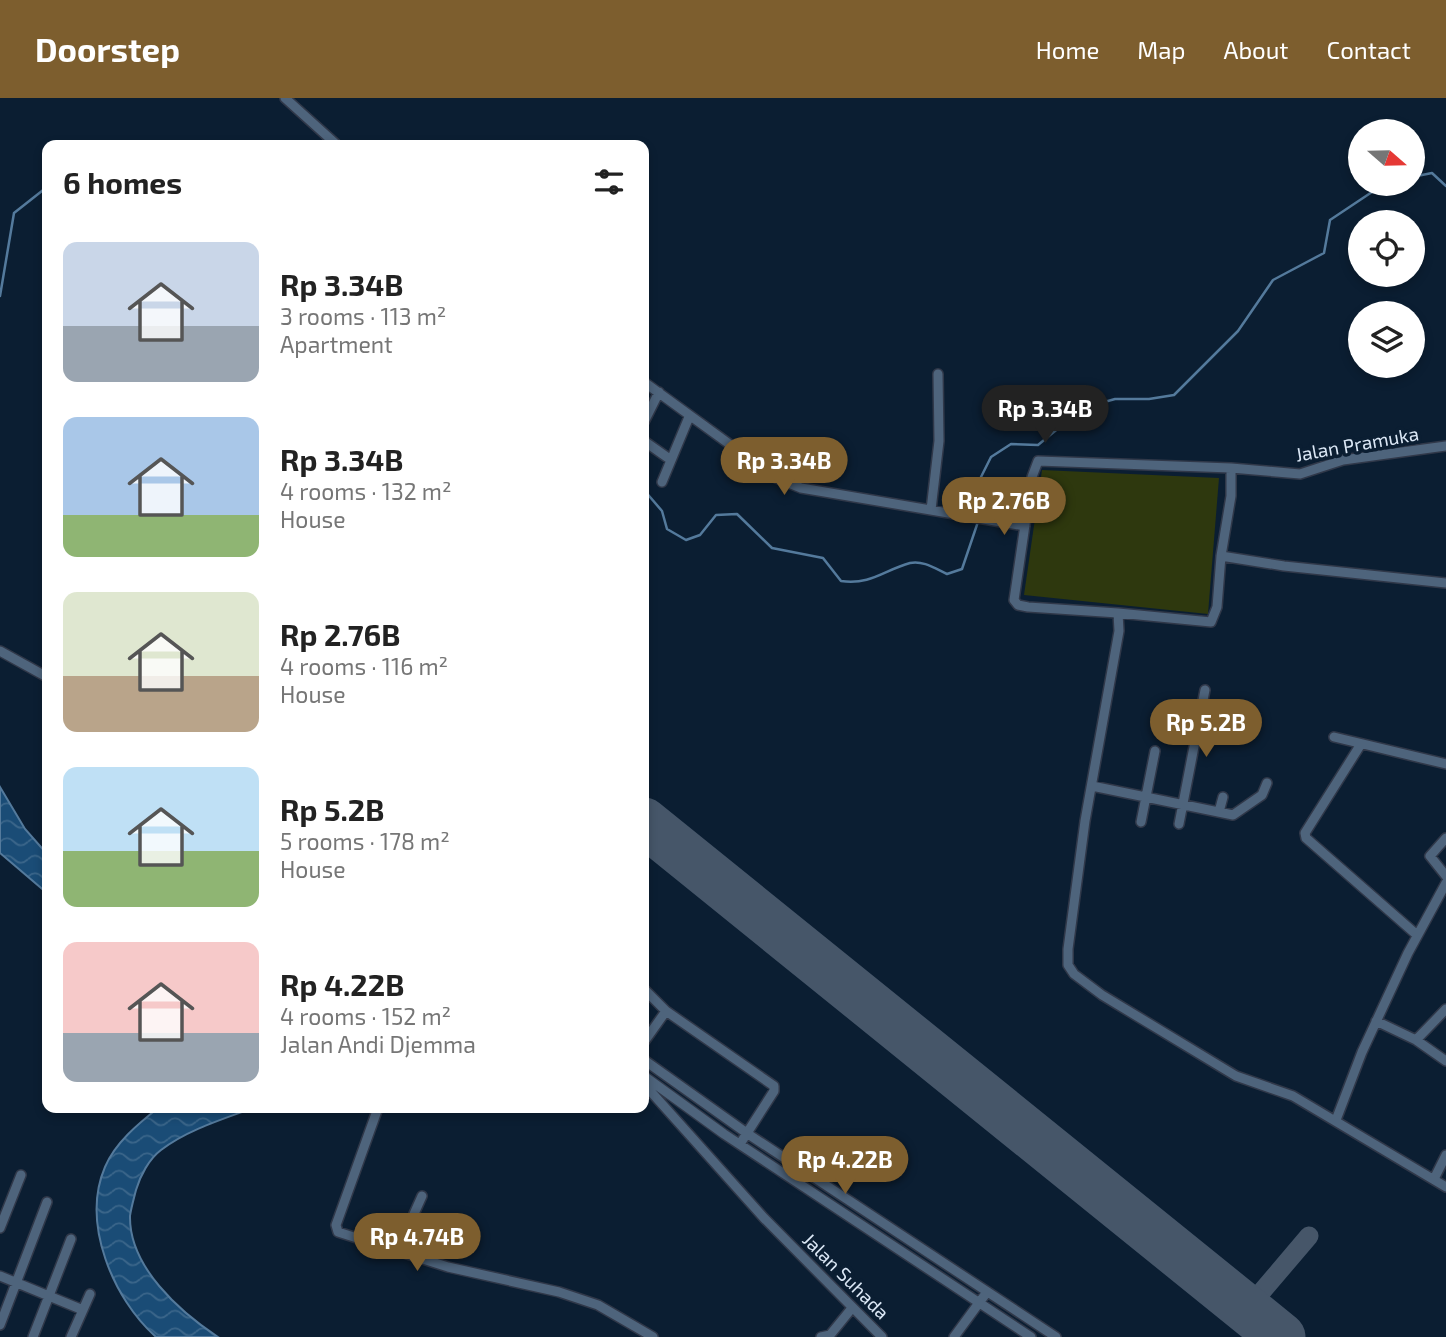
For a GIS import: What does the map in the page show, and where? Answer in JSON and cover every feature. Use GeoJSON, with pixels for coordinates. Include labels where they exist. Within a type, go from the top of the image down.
{"type":"FeatureCollection","features":[{"type":"Feature","properties":{"kind":"street"},"geometry":{"type":"LineString","coordinates":[[285,98],[331,140]]}},
{"type":"Feature","properties":{"kind":"street"},"geometry":{"type":"LineString","coordinates":[[931,510],[939,441],[938,374]]}},
{"type":"Feature","properties":{"kind":"street"},"geometry":{"type":"LineString","coordinates":[[649,385],[776,478],[802,488],[1025,526],[1014,600],[1018,605],[1211,621],[1217,607],[1221,556],[1231,496],[1231,468]]}},
{"type":"Feature","properties":{"kind":"street"},"geometry":{"type":"LineString","coordinates":[[649,412],[659,392]]}},
{"type":"Feature","properties":{"kind":"street"},"geometry":{"type":"LineString","coordinates":[[662,482],[690,416]]}},
{"type":"Feature","properties":{"kind":"street"},"geometry":{"type":"LineString","coordinates":[[649,445],[671,460]]}},
{"type":"Feature","properties":{"kind":"street","name":"Jalan Pramuka"},"geometry":{"type":"LineString","coordinates":[[1025,526],[1038,461],[1231,468],[1300,474],[1343,460],[1446,446]]}},
{"type":"Feature","properties":{"kind":"street"},"geometry":{"type":"LineString","coordinates":[[1221,556],[1284,566],[1446,583]]}},
{"type":"Feature","properties":{"kind":"street"},"geometry":{"type":"LineString","coordinates":[[1118,613],[1118,631],[1068,949],[1068,965],[1073,974],[1237,1076],[1293,1096],[1446,1187]]}},
{"type":"Feature","properties":{"kind":"street"},"geometry":{"type":"LineString","coordinates":[[0,651],[42,674]]}},
{"type":"Feature","properties":{"kind":"street"},"geometry":{"type":"LineString","coordinates":[[1179,824],[1205,690]]}},
{"type":"Feature","properties":{"kind":"street"},"geometry":{"type":"LineString","coordinates":[[1334,737],[1446,765]]}},
{"type":"Feature","properties":{"kind":"street"},"geometry":{"type":"LineString","coordinates":[[1361,744],[1305,833],[1306,838],[1417,935]]}},
{"type":"Feature","properties":{"kind":"street"},"geometry":{"type":"LineString","coordinates":[[1141,822],[1155,751]]}},
{"type":"Feature","properties":{"kind":"street"},"geometry":{"type":"LineString","coordinates":[[1092,786],[1238,814],[1262,795],[1267,782]]}},
{"type":"Feature","properties":{"kind":"street"},"geometry":{"type":"LineString","coordinates":[[1219,812],[1223,797]]}},
{"type":"Feature","properties":{"kind":"street"},"geometry":{"type":"LineString","coordinates":[[1446,838],[1430,856],[1446,876]]}},
{"type":"Feature","properties":{"kind":"street"},"geometry":{"type":"LineString","coordinates":[[1336,1120],[1376,1021],[1417,935],[1446,883]]}},
{"type":"Feature","properties":{"kind":"street"},"geometry":{"type":"LineString","coordinates":[[649,994],[666,1011],[774,1086],[774,1091],[740,1144]]}},
{"type":"Feature","properties":{"kind":"street"},"geometry":{"type":"LineString","coordinates":[[1416,1040],[1446,1009]]}},
{"type":"Feature","properties":{"kind":"street"},"geometry":{"type":"LineString","coordinates":[[649,1035],[666,1011]]}},
{"type":"Feature","properties":{"kind":"street"},"geometry":{"type":"LineString","coordinates":[[1376,1021],[1416,1040],[1446,1061]]}},
{"type":"Feature","properties":{"kind":"street"},"geometry":{"type":"LineString","coordinates":[[649,1064],[748,1134],[1056,1337]]}},
{"type":"Feature","properties":{"kind":"street"},"geometry":{"type":"LineString","coordinates":[[649,1080],[740,1144],[1031,1337]]}},
{"type":"Feature","properties":{"kind":"street","name":"Jalan Suhada"},"geometry":{"type":"LineString","coordinates":[[649,1090],[685,1133],[882,1337]]}},
{"type":"Feature","properties":{"kind":"street"},"geometry":{"type":"LineString","coordinates":[[376,1113],[336,1230],[343,1235],[397,1252],[502,1281],[559,1292],[598,1305],[653,1337]]}},
{"type":"Feature","properties":{"kind":"street"},"geometry":{"type":"LineString","coordinates":[[1434,1179],[1446,1155]]}},
{"type":"Feature","properties":{"kind":"street"},"geometry":{"type":"LineString","coordinates":[[0,1228],[21,1175]]}},
{"type":"Feature","properties":{"kind":"street"},"geometry":{"type":"LineString","coordinates":[[828,1202],[835,1192]]}},
{"type":"Feature","properties":{"kind":"street"},"geometry":{"type":"LineString","coordinates":[[397,1252],[422,1196]]}},
{"type":"Feature","properties":{"kind":"street"},"geometry":{"type":"LineString","coordinates":[[0,1325],[47,1202]]}},
{"type":"Feature","properties":{"kind":"street"},"geometry":{"type":"LineString","coordinates":[[33,1337],[71,1240]]}},
{"type":"Feature","properties":{"kind":"street"},"geometry":{"type":"LineString","coordinates":[[0,1276],[83,1310]]}},
{"type":"Feature","properties":{"kind":"street"},"geometry":{"type":"LineString","coordinates":[[954,1337],[987,1292]]}},
{"type":"Feature","properties":{"kind":"street"},"geometry":{"type":"LineString","coordinates":[[71,1337],[90,1294]]}},
{"type":"Feature","properties":{"kind":"street"},"geometry":{"type":"LineString","coordinates":[[821,1337],[830,1335],[852,1308]]}},
{"type":"Feature","properties":{"kind":"green space"},"geometry":{"type":"Polygon","coordinates":[[[1042,470],[1219,478],[1208,614],[1024,595],[1042,470]]]}},
{"type":"Feature","properties":{"kind":"water"},"geometry":{"type":"Polygon","coordinates":[[[0,787],[25,829],[42,848],[42,889],[0,853],[0,787]]]}},
{"type":"Feature","properties":{"kind":"water"},"geometry":{"type":"Polygon","coordinates":[[[152,1113],[240,1113],[194,1131],[157,1154],[140,1179],[130,1213],[132,1235],[147,1270],[173,1301],[218,1337],[156,1337],[140,1321],[127,1302],[105,1259],[97,1212],[99,1189],[109,1158],[135,1127],[152,1113]]]}},
{"type":"Feature","properties":{"kind":"waterway"},"geometry":{"type":"LineString","coordinates":[[1425,174],[1432,173],[1446,186]]}},
{"type":"Feature","properties":{"kind":"waterway"},"geometry":{"type":"LineString","coordinates":[[0,296],[14,213],[42,191]]}},
{"type":"Feature","properties":{"kind":"waterway"},"geometry":{"type":"LineString","coordinates":[[649,496],[662,511],[667,529],[686,540],[700,535],[716,515],[737,514],[772,548],[823,558],[841,581],[870,579],[915,562],[947,574],[962,569],[983,507],[978,483],[991,457],[1011,444],[1038,445],[1083,408],[1115,399],[1149,399],[1174,395],[1238,331],[1273,280],[1324,253],[1330,220],[1366,196]]}},
{"type":"Feature","properties":{"kind":"taxiway"},"geometry":{"type":"LineString","coordinates":[[1247,1309],[1309,1236]]}},
{"type":"Feature","properties":{"kind":"runway"},"geometry":{"type":"LineString","coordinates":[[649,826],[1281,1337]]}}]}
